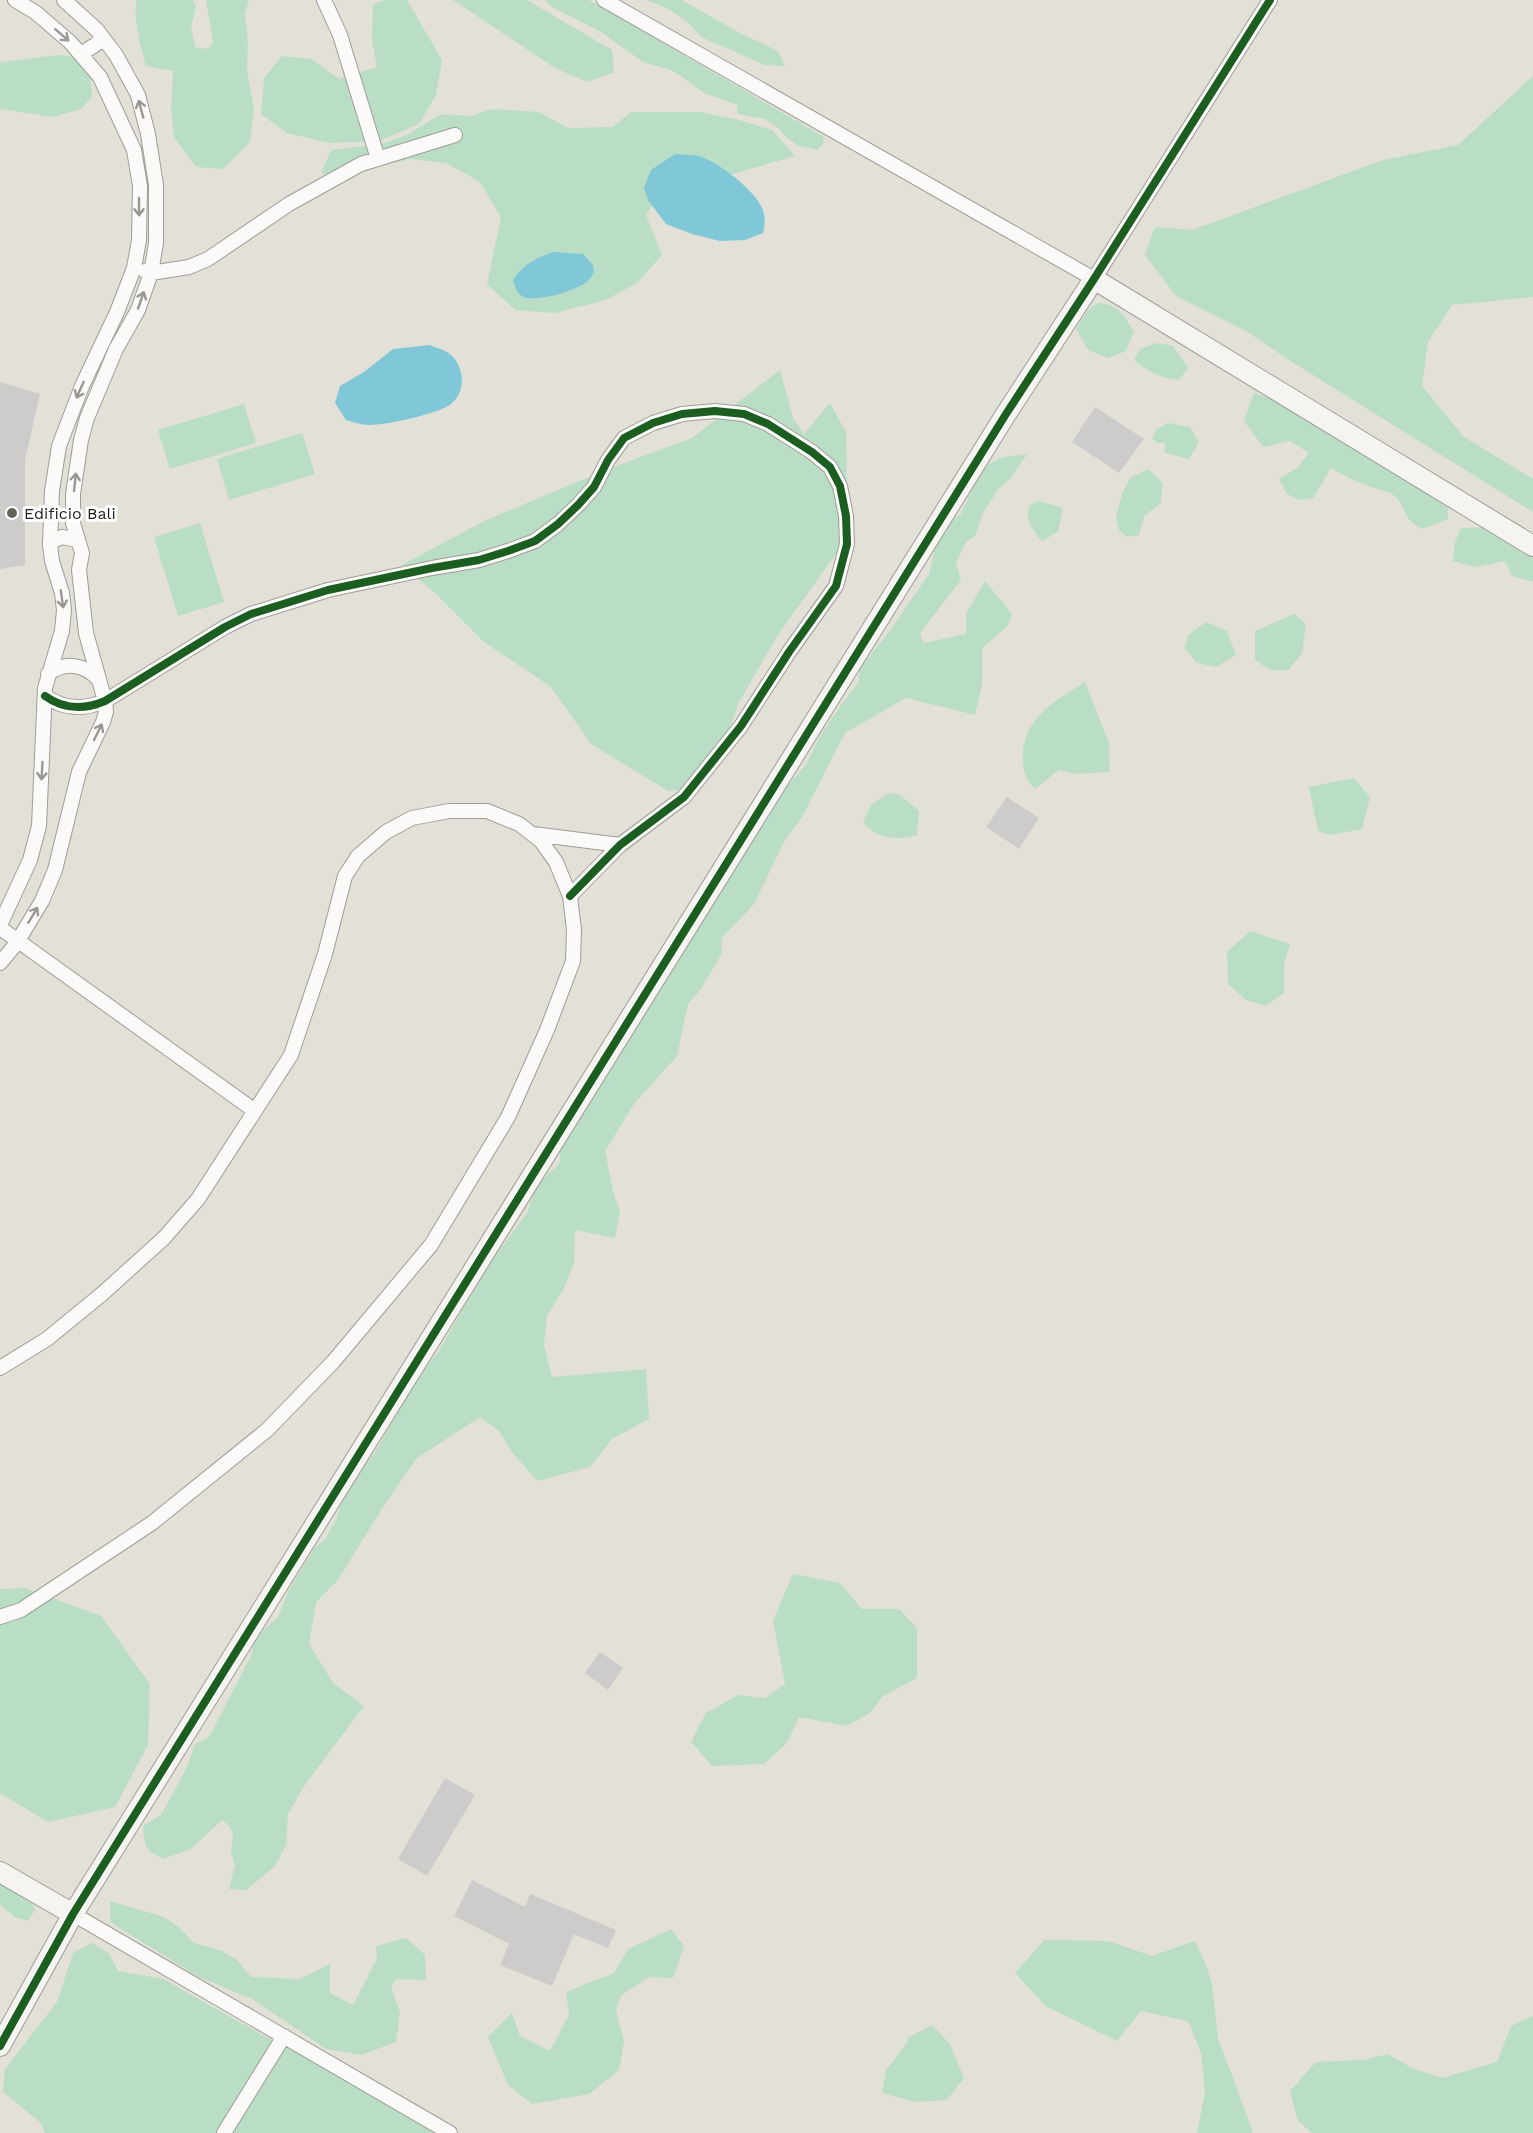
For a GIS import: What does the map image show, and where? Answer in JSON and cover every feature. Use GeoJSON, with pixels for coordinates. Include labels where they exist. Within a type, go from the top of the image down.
{"type":"FeatureCollection","features":[{"type":"Feature","properties":{"kind":"street"},"geometry":{"type":"LineString","coordinates":[[15,0],[35,12],[70,42],[100,77],[134,150],[140,186],[139,240],[134,268],[117,312],[63,432],[55,463],[50,542],[52,561],[62,593],[63,620],[56,652],[48,674],[45,696],[39,826],[30,860],[0,926],[255,1111]]}},
{"type":"Feature","properties":{"kind":"street"},"geometry":{"type":"LineString","coordinates":[[0,963],[18,940],[42,901],[55,870],[79,771],[106,712],[86,633],[79,570],[82,553],[73,523],[73,494],[84,429],[116,349],[138,310],[151,273],[156,243],[156,185],[148,134],[138,95],[116,55],[97,30],[64,0]]}},
{"type":"Feature","properties":{"kind":"street"},"geometry":{"type":"LineString","coordinates":[[324,0],[340,35],[378,159]]}},
{"type":"Feature","properties":{"kind":"street"},"geometry":{"type":"LineString","coordinates":[[604,0],[1094,279],[1533,546]]}},
{"type":"Feature","properties":{"kind":"street"},"geometry":{"type":"LineString","coordinates":[[0,2046],[73,1914],[993,434],[1270,0]]}},
{"type":"Feature","properties":{"kind":"street"},"geometry":{"type":"LineString","coordinates":[[81,54],[104,39]]}},
{"type":"Feature","properties":{"kind":"street"},"geometry":{"type":"LineString","coordinates":[[129,138],[148,134]]}},
{"type":"Feature","properties":{"kind":"street"},"geometry":{"type":"LineString","coordinates":[[134,268],[151,273],[189,267],[208,259],[289,204],[362,164],[455,135]]}},
{"type":"Feature","properties":{"kind":"street"},"geometry":{"type":"LineString","coordinates":[[45,696],[62,705],[92,706],[105,701],[225,627],[251,614],[328,590],[478,560],[535,541],[578,506],[594,487],[608,460],[624,438],[653,423],[682,414],[715,411],[744,414],[768,424],[812,452],[830,467],[840,486],[846,516],[847,544],[836,586],[789,652],[741,726],[684,797],[620,845],[570,896]]}},
{"type":"Feature","properties":{"kind":"street"},"geometry":{"type":"LineString","coordinates":[[50,542],[62,537],[78,540]]}},
{"type":"Feature","properties":{"kind":"street"},"geometry":{"type":"LineString","coordinates":[[56,571],[79,570]]}},
{"type":"Feature","properties":{"kind":"street"},"geometry":{"type":"LineString","coordinates":[[48,674],[59,668],[72,666],[87,669],[99,680]]}},
{"type":"Feature","properties":{"kind":"street"},"geometry":{"type":"LineString","coordinates":[[0,1368],[47,1339],[102,1294],[164,1238],[198,1199],[291,1055],[325,954],[345,876],[358,856],[386,832],[412,818],[449,811],[487,811],[519,824],[541,841],[556,862],[570,896],[574,930],[573,961],[547,1030],[508,1117],[431,1245],[333,1362],[267,1430],[152,1523],[21,1610],[0,1617]]}},
{"type":"Feature","properties":{"kind":"street"},"geometry":{"type":"LineString","coordinates":[[533,834],[620,845]]}},
{"type":"Feature","properties":{"kind":"street"},"geometry":{"type":"LineString","coordinates":[[0,1872],[450,2133]]}},
{"type":"Feature","properties":{"kind":"street"},"geometry":{"type":"LineString","coordinates":[[224,2133],[284,2036]]}},
{"type":"Feature","properties":{"kind":"green space"},"geometry":{"type":"Polygon","coordinates":[[[136,0],[193,0],[196,6],[191,27],[195,47],[208,49],[213,42],[206,0],[249,0],[245,14],[248,42],[247,71],[254,108],[250,142],[223,169],[196,167],[174,137],[171,109],[173,71],[146,66],[137,25],[136,0]]]}},
{"type":"Feature","properties":{"kind":"green space"},"geometry":{"type":"Polygon","coordinates":[[[387,0],[407,0],[442,60],[436,95],[419,124],[379,141],[330,143],[287,133],[261,114],[264,78],[282,56],[311,59],[339,79],[377,67],[372,41],[373,4],[387,0]]]}},
{"type":"Feature","properties":{"kind":"green space"},"geometry":{"type":"Polygon","coordinates":[[[453,0],[527,0],[612,50],[614,72],[587,82],[555,68],[453,0]]]}},
{"type":"Feature","properties":{"kind":"green space"},"geometry":{"type":"Polygon","coordinates":[[[544,0],[589,0],[824,137],[823,143],[818,150],[799,146],[765,119],[738,114],[737,105],[704,93],[671,70],[643,62],[601,32],[554,8],[544,0]]]}},
{"type":"Feature","properties":{"kind":"green space"},"geometry":{"type":"Polygon","coordinates":[[[646,0],[682,0],[738,32],[778,51],[785,66],[765,65],[701,37],[689,23],[667,8],[646,0]]]}},
{"type":"Feature","properties":{"kind":"green space"},"geometry":{"type":"Polygon","coordinates":[[[58,55],[89,58],[92,97],[81,109],[53,117],[0,109],[0,62],[58,55]]]}},
{"type":"Feature","properties":{"kind":"green space"},"geometry":{"type":"Polygon","coordinates":[[[1533,76],[1533,297],[1452,305],[1428,342],[1422,386],[1464,437],[1533,479],[1533,512],[1246,331],[1176,296],[1145,255],[1155,227],[1192,230],[1383,160],[1458,145],[1533,76]]]}},
{"type":"Feature","properties":{"kind":"green space"},"geometry":{"type":"Polygon","coordinates":[[[491,109],[539,112],[568,128],[613,127],[631,112],[699,112],[739,120],[772,130],[795,156],[659,195],[646,215],[662,255],[638,282],[606,300],[555,313],[515,310],[487,284],[501,217],[480,182],[446,163],[411,159],[356,173],[321,174],[331,150],[382,144],[407,135],[441,114],[472,116],[491,109]]]}},
{"type":"Feature","properties":{"kind":"green space"},"geometry":{"type":"Polygon","coordinates":[[[1098,303],[1116,308],[1134,332],[1126,351],[1108,358],[1088,350],[1076,329],[1088,310],[1098,303]]]}},
{"type":"Feature","properties":{"kind":"green space"},"geometry":{"type":"Polygon","coordinates":[[[1157,343],[1173,346],[1188,368],[1179,380],[1155,374],[1134,360],[1140,349],[1157,343]]]}},
{"type":"Feature","properties":{"kind":"green space"},"geometry":{"type":"Polygon","coordinates":[[[780,370],[793,418],[804,434],[830,403],[846,432],[848,537],[778,635],[739,702],[723,748],[695,788],[668,791],[591,744],[551,687],[484,642],[436,594],[402,565],[486,520],[616,466],[692,438],[780,370]]]}},
{"type":"Feature","properties":{"kind":"green space"},"geometry":{"type":"Polygon","coordinates":[[[1254,393],[1288,405],[1355,450],[1437,496],[1448,508],[1448,519],[1422,529],[1410,520],[1400,502],[1392,494],[1357,482],[1331,468],[1313,498],[1300,500],[1287,494],[1279,479],[1298,467],[1309,453],[1290,441],[1263,447],[1244,421],[1254,393]]]}},
{"type":"Feature","properties":{"kind":"green space"},"geometry":{"type":"Polygon","coordinates":[[[244,404],[256,443],[170,469],[158,430],[244,404]]]}},
{"type":"Feature","properties":{"kind":"green space"},"geometry":{"type":"Polygon","coordinates":[[[1168,423],[1190,427],[1199,442],[1189,459],[1165,453],[1165,443],[1157,443],[1152,438],[1157,429],[1168,423]]]}},
{"type":"Feature","properties":{"kind":"green space"},"geometry":{"type":"Polygon","coordinates":[[[302,433],[315,474],[229,500],[217,459],[302,433]]]}},
{"type":"Feature","properties":{"kind":"green space"},"geometry":{"type":"Polygon","coordinates":[[[1027,454],[1011,478],[999,488],[982,515],[975,536],[966,542],[956,563],[961,580],[920,633],[924,643],[966,634],[966,614],[985,581],[1012,614],[1007,627],[982,648],[982,685],[975,715],[906,698],[845,733],[802,817],[784,842],[754,904],[722,938],[721,955],[701,989],[688,1004],[677,1056],[634,1104],[605,1151],[614,1195],[620,1211],[615,1238],[575,1230],[574,1262],[565,1286],[547,1316],[544,1345],[552,1377],[646,1369],[649,1419],[612,1439],[590,1467],[537,1481],[511,1451],[499,1431],[480,1417],[417,1458],[337,1581],[316,1602],[309,1644],[333,1683],[364,1706],[305,1785],[288,1814],[286,1845],[275,1866],[246,1890],[229,1889],[235,1865],[231,1853],[233,1833],[222,1820],[191,1849],[163,1859],[157,1856],[147,1847],[143,1826],[161,1815],[186,1769],[195,1744],[209,1737],[252,1654],[254,1639],[278,1617],[289,1590],[315,1547],[324,1541],[336,1520],[344,1494],[377,1449],[416,1380],[439,1351],[487,1267],[528,1212],[535,1186],[560,1163],[560,1148],[749,840],[788,785],[806,765],[820,736],[858,683],[860,668],[886,636],[929,574],[937,538],[948,522],[961,514],[982,468],[1003,457],[1027,454]]]}},
{"type":"Feature","properties":{"kind":"green space"},"geometry":{"type":"Polygon","coordinates":[[[1148,469],[1163,483],[1161,503],[1144,516],[1139,535],[1127,537],[1119,530],[1116,517],[1122,494],[1130,478],[1148,469]]]}},
{"type":"Feature","properties":{"kind":"green space"},"geometry":{"type":"Polygon","coordinates":[[[1039,501],[1063,508],[1058,532],[1042,541],[1033,529],[1028,515],[1030,505],[1039,501]]]}},
{"type":"Feature","properties":{"kind":"green space"},"geometry":{"type":"Polygon","coordinates":[[[200,523],[224,602],[178,616],[154,537],[200,523]]]}},
{"type":"Feature","properties":{"kind":"green space"},"geometry":{"type":"Polygon","coordinates":[[[1492,527],[1533,557],[1533,582],[1512,576],[1505,561],[1476,567],[1453,561],[1455,542],[1461,528],[1492,527]]]}},
{"type":"Feature","properties":{"kind":"green space"},"geometry":{"type":"Polygon","coordinates":[[[1294,614],[1306,624],[1302,653],[1289,670],[1270,670],[1255,660],[1255,631],[1294,614]]]}},
{"type":"Feature","properties":{"kind":"green space"},"geometry":{"type":"Polygon","coordinates":[[[1206,622],[1227,631],[1236,655],[1216,667],[1197,663],[1185,649],[1188,635],[1206,622]]]}},
{"type":"Feature","properties":{"kind":"green space"},"geometry":{"type":"Polygon","coordinates":[[[1085,682],[1109,743],[1110,772],[1076,774],[1059,770],[1035,789],[1024,772],[1023,762],[1023,751],[1030,728],[1054,702],[1085,682]]]}},
{"type":"Feature","properties":{"kind":"green space"},"geometry":{"type":"Polygon","coordinates":[[[1354,778],[1370,797],[1362,829],[1331,835],[1318,831],[1309,787],[1354,778]]]}},
{"type":"Feature","properties":{"kind":"green space"},"geometry":{"type":"Polygon","coordinates":[[[889,793],[899,794],[919,811],[917,835],[902,838],[887,837],[874,832],[863,822],[871,805],[889,793]]]}},
{"type":"Feature","properties":{"kind":"green space"},"geometry":{"type":"Polygon","coordinates":[[[1250,931],[1290,944],[1284,965],[1284,993],[1266,1006],[1246,1000],[1228,984],[1227,952],[1250,931]]]}},
{"type":"Feature","properties":{"kind":"green space"},"geometry":{"type":"Polygon","coordinates":[[[793,1574],[840,1583],[862,1609],[899,1609],[917,1628],[917,1678],[882,1697],[870,1713],[847,1726],[799,1717],[787,1743],[764,1764],[712,1766],[691,1742],[706,1713],[738,1695],[765,1698],[785,1684],[773,1621],[793,1574]]]}},
{"type":"Feature","properties":{"kind":"green space"},"geometry":{"type":"Polygon","coordinates":[[[25,1588],[101,1616],[150,1684],[148,1745],[115,1807],[48,1822],[0,1793],[0,1589],[25,1588]]]}},
{"type":"Feature","properties":{"kind":"green space"},"geometry":{"type":"Polygon","coordinates":[[[0,1883],[30,1898],[35,1910],[28,1921],[15,1917],[0,1905],[0,1883]]]}},
{"type":"Feature","properties":{"kind":"green space"},"geometry":{"type":"Polygon","coordinates":[[[110,1901],[164,1917],[180,1928],[194,1943],[222,1951],[237,1960],[251,1977],[300,1979],[330,1964],[330,1993],[353,2005],[377,1959],[376,1946],[406,1938],[425,1955],[426,1980],[396,1979],[391,1986],[400,2013],[396,2042],[361,2055],[326,2049],[252,1999],[199,1977],[110,1922],[110,1901]]]}},
{"type":"Feature","properties":{"kind":"green space"},"geometry":{"type":"Polygon","coordinates":[[[671,1929],[684,1946],[673,1978],[650,1977],[621,1995],[616,2010],[624,2041],[619,2070],[589,2094],[532,2104],[508,2085],[488,2037],[512,2013],[520,2036],[550,2051],[569,2015],[566,1992],[614,1973],[628,1949],[671,1929]]]}},
{"type":"Feature","properties":{"kind":"green space"},"geometry":{"type":"Polygon","coordinates":[[[1044,1940],[1108,1941],[1152,1956],[1195,1941],[1212,1984],[1218,2038],[1252,2133],[1197,2133],[1205,2092],[1201,2053],[1188,2021],[1141,2011],[1117,2041],[1046,2006],[1015,1973],[1044,1940]]]}},
{"type":"Feature","properties":{"kind":"green space"},"geometry":{"type":"Polygon","coordinates":[[[92,1943],[109,1953],[118,1971],[163,1979],[266,2037],[355,2078],[437,2133],[45,2133],[41,2123],[3,2092],[5,2069],[57,2002],[73,1953],[92,1943]]]}},
{"type":"Feature","properties":{"kind":"green space"},"geometry":{"type":"Polygon","coordinates":[[[1533,2016],[1533,2133],[1312,2133],[1298,2121],[1290,2091],[1316,2062],[1364,2060],[1388,2054],[1412,2068],[1442,2078],[1497,2062],[1511,2026],[1533,2016]]]}},
{"type":"Feature","properties":{"kind":"green space"},"geometry":{"type":"Polygon","coordinates":[[[932,2025],[950,2044],[964,2078],[947,2100],[917,2102],[882,2093],[886,2070],[909,2037],[932,2025]]]}},
{"type":"Feature","properties":{"kind":"water"},"geometry":{"type":"Polygon","coordinates":[[[675,154],[696,155],[707,159],[743,184],[763,209],[765,220],[763,233],[745,240],[720,241],[666,224],[648,200],[644,188],[651,170],[675,154]]]}},
{"type":"Feature","properties":{"kind":"water"},"geometry":{"type":"Polygon","coordinates":[[[553,252],[583,254],[593,265],[594,272],[584,284],[556,295],[536,298],[522,296],[517,291],[513,280],[517,274],[536,259],[553,252]]]}},
{"type":"Feature","properties":{"kind":"water"},"geometry":{"type":"Polygon","coordinates":[[[430,345],[449,353],[459,366],[461,387],[451,404],[424,415],[377,425],[346,420],[335,403],[340,386],[364,372],[393,349],[430,345]]]}},
{"type":"Feature","properties":{"kind":"building","name":"Edificio Bali"},"geometry":{"type":"Polygon","coordinates":[[[0,382],[40,394],[25,460],[25,565],[0,569],[0,382]]]}},
{"type":"Feature","properties":{"kind":"building"},"geometry":{"type":"Polygon","coordinates":[[[1095,407],[1144,439],[1119,473],[1072,442],[1095,407]]]}},
{"type":"Feature","properties":{"kind":"building"},"geometry":{"type":"Polygon","coordinates":[[[1007,797],[1039,818],[1019,849],[986,827],[1007,797]]]}},
{"type":"Feature","properties":{"kind":"building"},"geometry":{"type":"Polygon","coordinates":[[[600,1652],[623,1668],[608,1690],[585,1673],[600,1652]]]}},
{"type":"Feature","properties":{"kind":"building"},"geometry":{"type":"Polygon","coordinates":[[[445,1778],[475,1795],[427,1876],[398,1859],[445,1778]]]}},
{"type":"Feature","properties":{"kind":"building"},"geometry":{"type":"Polygon","coordinates":[[[472,1880],[525,1907],[530,1894],[616,1930],[608,1948],[574,1934],[552,1986],[500,1965],[509,1944],[454,1916],[472,1880]]]}},
{"type":"Feature","properties":{"kind":"cycle path"},"geometry":{"type":"LineString","coordinates":[[0,2046],[73,1914],[1006,414],[1270,0]]}},
{"type":"Feature","properties":{"kind":"cycle path"},"geometry":{"type":"LineString","coordinates":[[45,696],[66,706],[82,707],[97,704],[225,627],[251,614],[328,590],[479,560],[535,541],[558,524],[594,487],[608,460],[624,438],[653,423],[682,414],[715,411],[744,414],[768,424],[812,452],[830,467],[840,486],[846,516],[847,544],[836,586],[789,652],[741,726],[684,797],[620,845],[570,896]]}},
{"type":"Feature","properties":{"kind":"place","name":"Edificio Bali"},"geometry":{"type":"Point","coordinates":[12,513]}}]}
